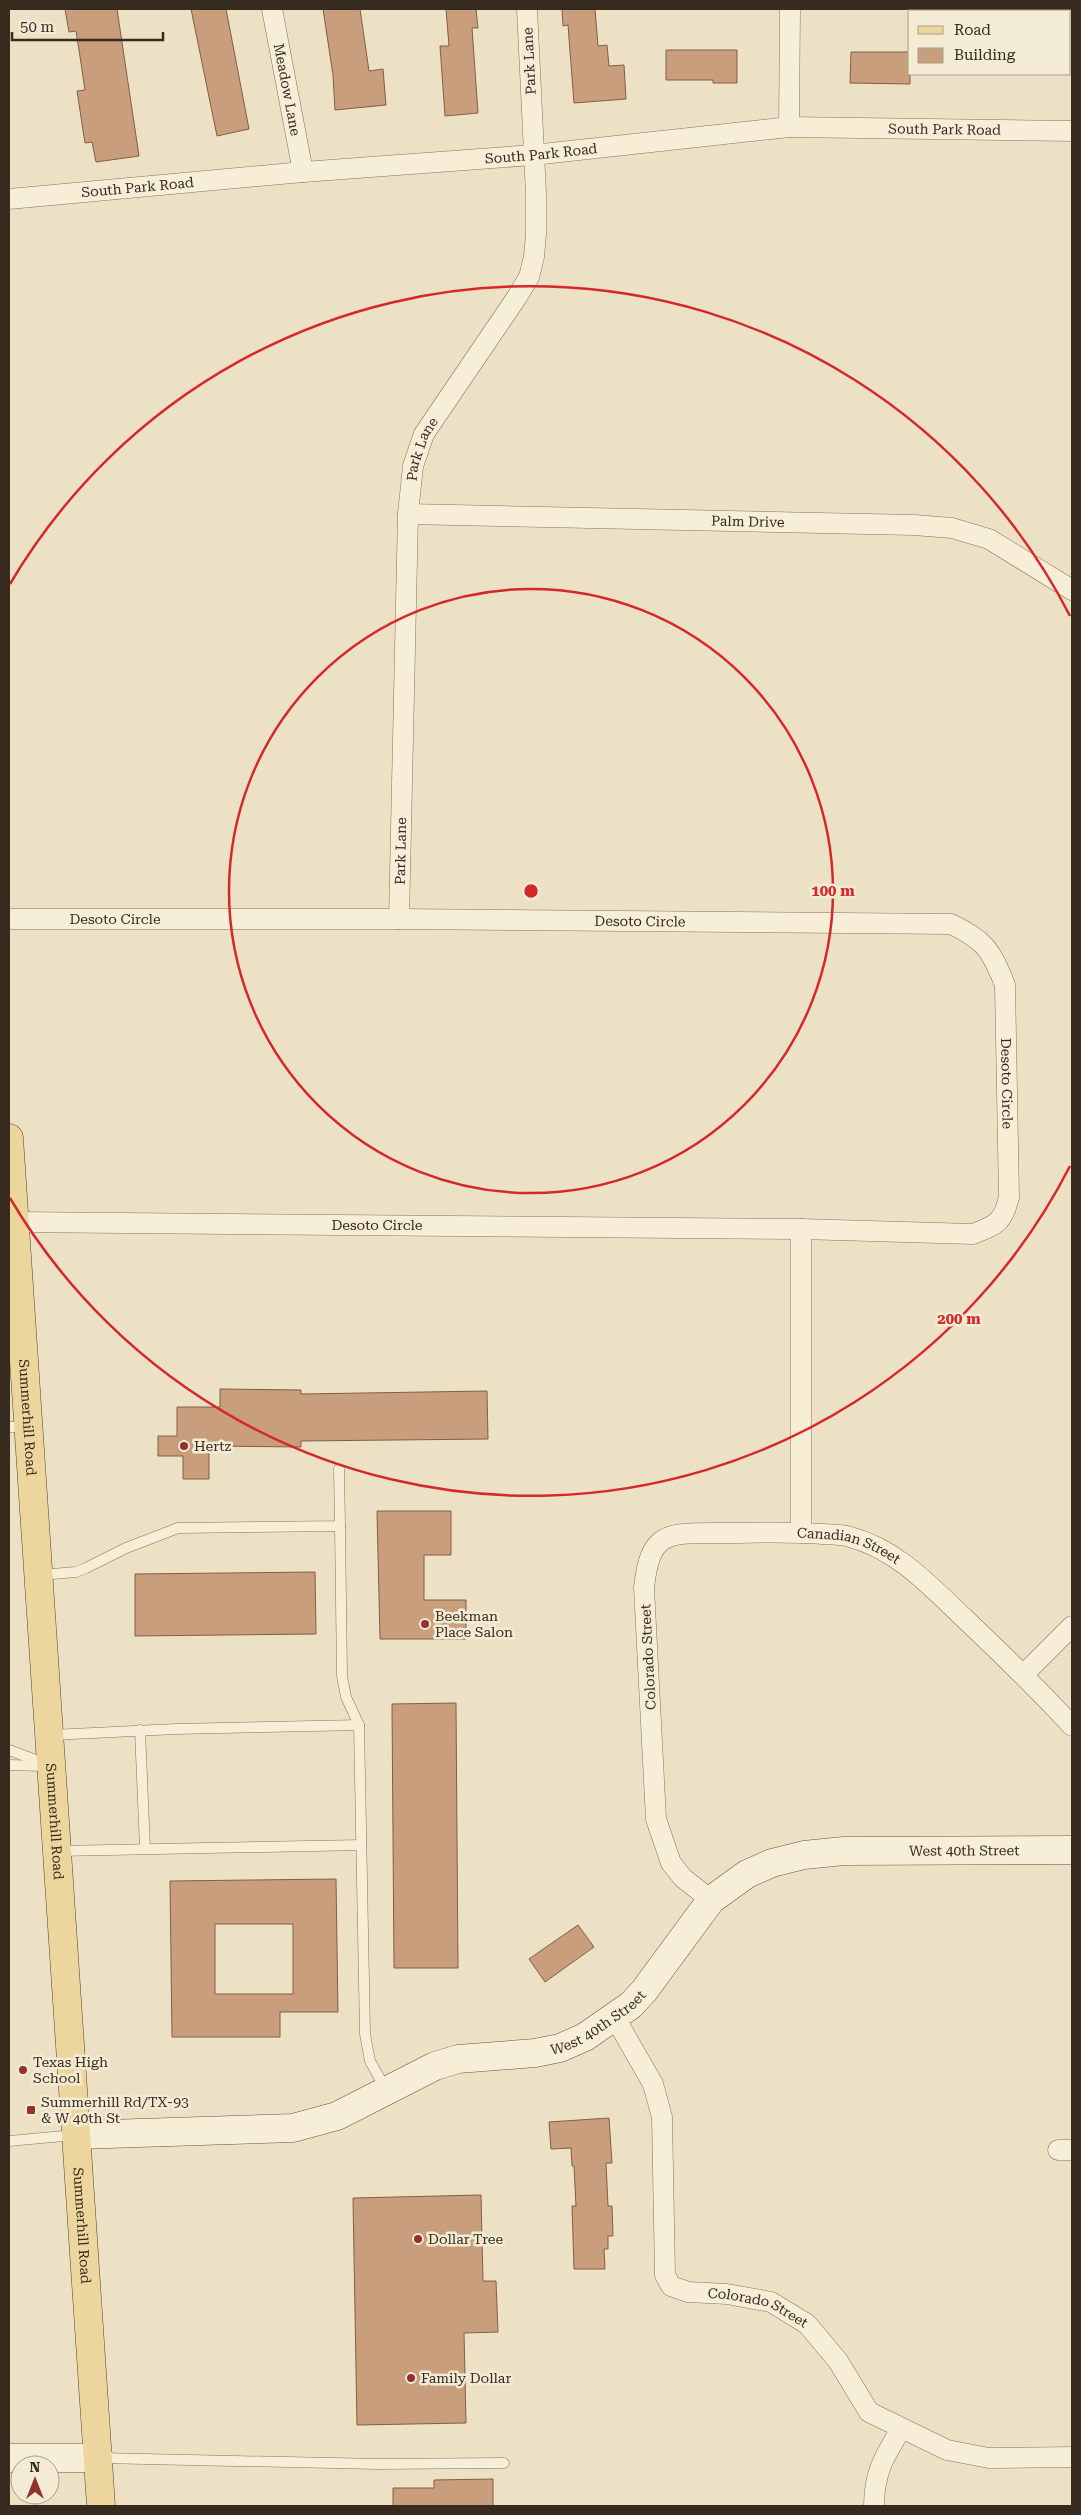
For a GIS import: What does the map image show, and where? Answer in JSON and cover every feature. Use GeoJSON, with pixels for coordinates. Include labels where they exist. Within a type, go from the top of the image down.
{"type":"FeatureCollection","features":[{"type":"Feature","properties":{"kind":"main road","name":"Summerhill Road"},"geometry":{"type":"LineString","coordinates":[[9,1138],[15,1222],[19,1427],[39,1576],[101,2506]]}},
{"type":"Feature","properties":{"kind":"street","name":"Meadow Lane"},"geometry":{"type":"LineString","coordinates":[[272,9],[303,172]]}},
{"type":"Feature","properties":{"kind":"street","name":"Park Lane"},"geometry":{"type":"LineString","coordinates":[[399,918],[408,514],[413,466],[424,434],[529,277],[534,257],[536,234],[534,155],[527,9]]}},
{"type":"Feature","properties":{"kind":"street"},"geometry":{"type":"LineString","coordinates":[[789,127],[790,9]]}},
{"type":"Feature","properties":{"kind":"street","name":"South Park Road"},"geometry":{"type":"LineString","coordinates":[[9,199],[303,172],[534,155],[789,127],[1072,131]]}},
{"type":"Feature","properties":{"kind":"street","name":"Palm Drive"},"geometry":{"type":"LineString","coordinates":[[408,514],[914,525],[952,528],[988,539],[1072,590]]}},
{"type":"Feature","properties":{"kind":"street","name":"Desoto Circle"},"geometry":{"type":"LineString","coordinates":[[9,919],[399,918],[951,924],[974,935],[994,955],[1005,985],[1008,1197],[1005,1213],[995,1226],[972,1234],[801,1229],[15,1222]]}},
{"type":"Feature","properties":{"kind":"street","name":"Canadian Street"},"geometry":{"type":"LineString","coordinates":[[801,1229],[801,1532],[849,1536],[884,1550],[918,1575],[1024,1674],[1072,1726]]}},
{"type":"Feature","properties":{"kind":"street","name":"Colorado Street"},"geometry":{"type":"LineString","coordinates":[[711,1900],[683,1878],[671,1862],[656,1819],[644,1588],[647,1563],[654,1545],[670,1536],[691,1533],[801,1532]]}},
{"type":"Feature","properties":{"kind":"street"},"geometry":{"type":"LineString","coordinates":[[1024,1674],[1072,1626]]}},
{"type":"Feature","properties":{"kind":"street","name":"West 40th Street"},"geometry":{"type":"LineString","coordinates":[[77,2135],[293,2128],[337,2116],[416,2074],[458,2059],[535,2053],[560,2048],[585,2037],[631,2005],[644,1991],[711,1900],[746,1874],[772,1863],[804,1855],[844,1851],[1072,1850]]}},
{"type":"Feature","properties":{"kind":"street","name":"Colorado Street"},"geometry":{"type":"LineString","coordinates":[[614,2016],[654,2084],[662,2117],[665,2275],[672,2286],[688,2292],[727,2294],[771,2302],[807,2324],[838,2361],[869,2412],[947,2450],[989,2458],[1072,2457]]}},
{"type":"Feature","properties":{"kind":"street"},"geometry":{"type":"LineString","coordinates":[[874,2506],[874,2486],[881,2461],[901,2429]]}},
{"type":"Feature","properties":{"kind":"street"},"geometry":{"type":"LineString","coordinates":[[9,2458],[99,2458]]}},
{"type":"Feature","properties":{"kind":"lane"},"geometry":{"type":"LineString","coordinates":[[339,1469],[342,1676],[346,1697],[359,1725],[364,2034],[370,2061],[386,2090]]}},
{"type":"Feature","properties":{"kind":"lane"},"geometry":{"type":"LineString","coordinates":[[39,1576],[86,1568],[126,1548],[178,1528],[340,1526]]}},
{"type":"Feature","properties":{"kind":"lane"},"geometry":{"type":"LineString","coordinates":[[50,1736],[140,1730],[359,1725]]}},
{"type":"Feature","properties":{"kind":"lane"},"geometry":{"type":"LineString","coordinates":[[140,1730],[145,1848]]}},
{"type":"Feature","properties":{"kind":"lane"},"geometry":{"type":"LineString","coordinates":[[9,1750],[52,1766]]}},
{"type":"Feature","properties":{"kind":"lane"},"geometry":{"type":"LineString","coordinates":[[9,1765],[52,1766]]}},
{"type":"Feature","properties":{"kind":"lane"},"geometry":{"type":"LineString","coordinates":[[58,1851],[145,1848],[361,1846]]}},
{"type":"Feature","properties":{"kind":"lane"},"geometry":{"type":"LineString","coordinates":[[9,2141],[77,2135]]}},
{"type":"Feature","properties":{"kind":"lane"},"geometry":{"type":"LineString","coordinates":[[99,2458],[377,2464],[504,2463]]}},
{"type":"Feature","properties":{"kind":"building"},"geometry":{"type":"Polygon","coordinates":[[[65,9],[117,9],[139,156],[96,162],[92,142],[85,143],[77,91],[85,90],[76,31],[69,32],[65,9]]]}},
{"type":"Feature","properties":{"kind":"building"},"geometry":{"type":"Polygon","coordinates":[[[191,9],[226,9],[249,129],[217,136],[191,9]]]}},
{"type":"Feature","properties":{"kind":"building"},"geometry":{"type":"Polygon","coordinates":[[[323,9],[360,9],[369,71],[383,69],[386,105],[335,110],[333,75],[323,9]]]}},
{"type":"Feature","properties":{"kind":"building"},"geometry":{"type":"Polygon","coordinates":[[[446,9],[476,9],[478,28],[472,28],[478,113],[445,116],[440,46],[449,46],[446,9]]]}},
{"type":"Feature","properties":{"kind":"building"},"geometry":{"type":"Polygon","coordinates":[[[562,9],[595,9],[598,46],[607,45],[609,66],[624,65],[626,99],[574,103],[568,25],[563,26],[562,9]]]}},
{"type":"Feature","properties":{"kind":"building"},"geometry":{"type":"Polygon","coordinates":[[[666,50],[737,50],[737,83],[713,83],[713,80],[666,80],[666,50]]]}},
{"type":"Feature","properties":{"kind":"building"},"geometry":{"type":"Polygon","coordinates":[[[851,52],[908,52],[910,84],[850,83],[851,52]]]}},
{"type":"Feature","properties":{"kind":"building"},"geometry":{"type":"Polygon","coordinates":[[[220,1389],[301,1390],[301,1394],[487,1391],[488,1439],[301,1441],[301,1447],[209,1446],[209,1479],[183,1479],[183,1456],[158,1456],[158,1436],[177,1436],[177,1407],[220,1407],[220,1389]]]}},
{"type":"Feature","properties":{"kind":"building"},"geometry":{"type":"Polygon","coordinates":[[[377,1511],[451,1511],[451,1555],[424,1555],[424,1600],[466,1600],[466,1639],[380,1639],[377,1511]]]}},
{"type":"Feature","properties":{"kind":"building"},"geometry":{"type":"Polygon","coordinates":[[[315,1572],[316,1634],[135,1636],[135,1574],[315,1572]]]}},
{"type":"Feature","properties":{"kind":"building"},"geometry":{"type":"Polygon","coordinates":[[[456,1703],[458,1968],[394,1968],[392,1704],[456,1703]]]}},
{"type":"Feature","properties":{"kind":"building"},"geometry":{"type":"Polygon","coordinates":[[[336,1879],[338,2012],[280,2012],[280,2037],[172,2037],[170,1881],[336,1879]],[[215,1924],[215,1994],[293,1994],[293,1924],[215,1924]]]}},
{"type":"Feature","properties":{"kind":"building"},"geometry":{"type":"Polygon","coordinates":[[[578,1925],[594,1947],[545,1982],[529,1959],[578,1925]]]}},
{"type":"Feature","properties":{"kind":"building"},"geometry":{"type":"Polygon","coordinates":[[[609,2118],[612,2163],[606,2163],[608,2206],[612,2206],[613,2236],[608,2236],[608,2249],[604,2249],[605,2269],[574,2269],[572,2206],[576,2206],[571,2148],[551,2149],[549,2122],[609,2118]]]}},
{"type":"Feature","properties":{"kind":"building"},"geometry":{"type":"Polygon","coordinates":[[[481,2195],[483,2281],[496,2281],[498,2332],[464,2333],[466,2423],[357,2425],[353,2198],[481,2195]]]}},
{"type":"Feature","properties":{"kind":"building"},"geometry":{"type":"Polygon","coordinates":[[[493,2479],[493,2506],[393,2506],[393,2488],[434,2488],[434,2480],[493,2479]]]}},
{"type":"Feature","properties":{"kind":"place","name":"Hertz"},"geometry":{"type":"Point","coordinates":[184,1446]}},
{"type":"Feature","properties":{"kind":"place","name":"Beekman Place Salon"},"geometry":{"type":"Point","coordinates":[425,1624]}},
{"type":"Feature","properties":{"kind":"place","name":"Texas High School"},"geometry":{"type":"Point","coordinates":[23,2070]}},
{"type":"Feature","properties":{"kind":"place","name":"Summerhill Rd/TX-93 & W 40th St"},"geometry":{"type":"Point","coordinates":[31,2110]}},
{"type":"Feature","properties":{"kind":"place","name":"Dollar Tree"},"geometry":{"type":"Point","coordinates":[418,2239]}},
{"type":"Feature","properties":{"kind":"place","name":"Family Dollar"},"geometry":{"type":"Point","coordinates":[411,2378]}}]}
